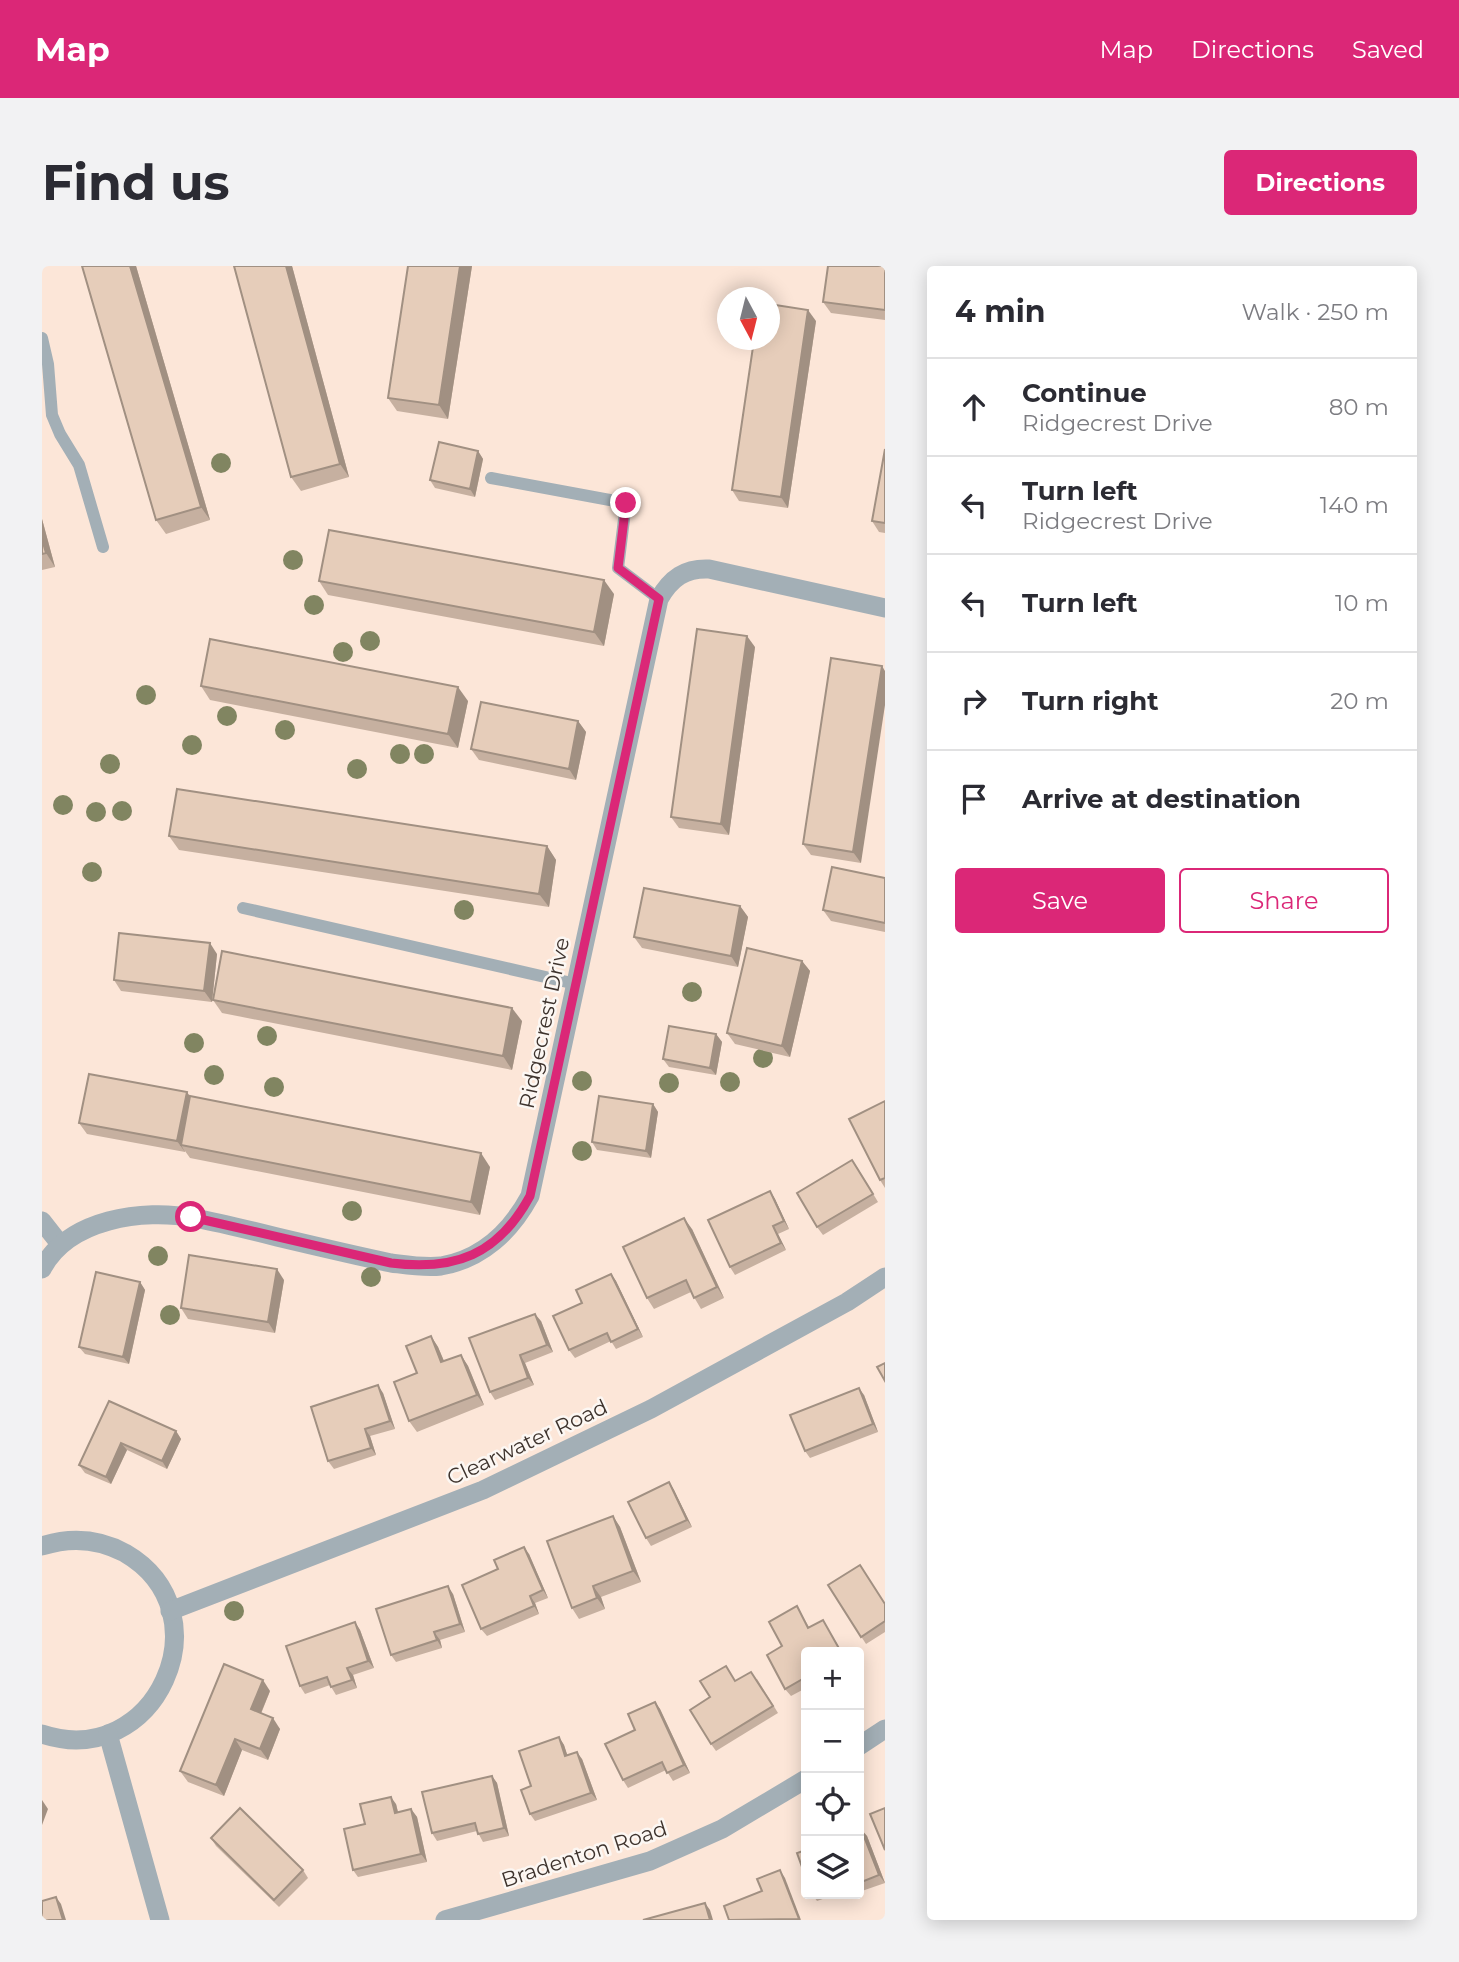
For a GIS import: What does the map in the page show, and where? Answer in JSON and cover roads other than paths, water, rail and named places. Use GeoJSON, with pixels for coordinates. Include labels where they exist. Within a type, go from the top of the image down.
{"type":"FeatureCollection","features":[{"type":"Feature","properties":{"kind":"street"},"geometry":{"type":"LineString","coordinates":[[659,599],[667,585],[676,577],[698,569],[709,569],[885,608]]}},
{"type":"Feature","properties":{"kind":"street","name":"Ridgecrest Drive"},"geometry":{"type":"LineString","coordinates":[[42,1269],[50,1254],[60,1244],[96,1224],[129,1218],[191,1217],[400,1265],[441,1265],[489,1245],[512,1226],[530,1196],[659,599]]}},
{"type":"Feature","properties":{"kind":"street"},"geometry":{"type":"LineString","coordinates":[[42,1221],[60,1244]]}},
{"type":"Feature","properties":{"kind":"street","name":"Clearwater Road"},"geometry":{"type":"LineString","coordinates":[[170,1611],[495,1484],[651,1409],[847,1302],[885,1277]]}},
{"type":"Feature","properties":{"kind":"street"},"geometry":{"type":"LineString","coordinates":[[42,1734],[72,1739],[108,1734],[126,1725],[156,1698],[166,1680],[174,1651],[170,1611],[150,1573],[122,1552],[88,1541],[43,1541]]}},
{"type":"Feature","properties":{"kind":"street"},"geometry":{"type":"LineString","coordinates":[[864,1743],[885,1729]]}},
{"type":"Feature","properties":{"kind":"street"},"geometry":{"type":"LineString","coordinates":[[108,1734],[160,1920]]}},
{"type":"Feature","properties":{"kind":"street","name":"Bradenton Road"},"geometry":{"type":"LineString","coordinates":[[445,1920],[650,1861],[722,1829],[801,1782]]}},
{"type":"Feature","properties":{"kind":"lane"},"geometry":{"type":"LineString","coordinates":[[42,338],[55,425],[79,466],[103,547]]}},
{"type":"Feature","properties":{"kind":"lane"},"geometry":{"type":"LineString","coordinates":[[491,478],[626,503],[618,568],[659,599]]}},
{"type":"Feature","properties":{"kind":"lane"},"geometry":{"type":"LineString","coordinates":[[243,908],[576,984]]}}]}
